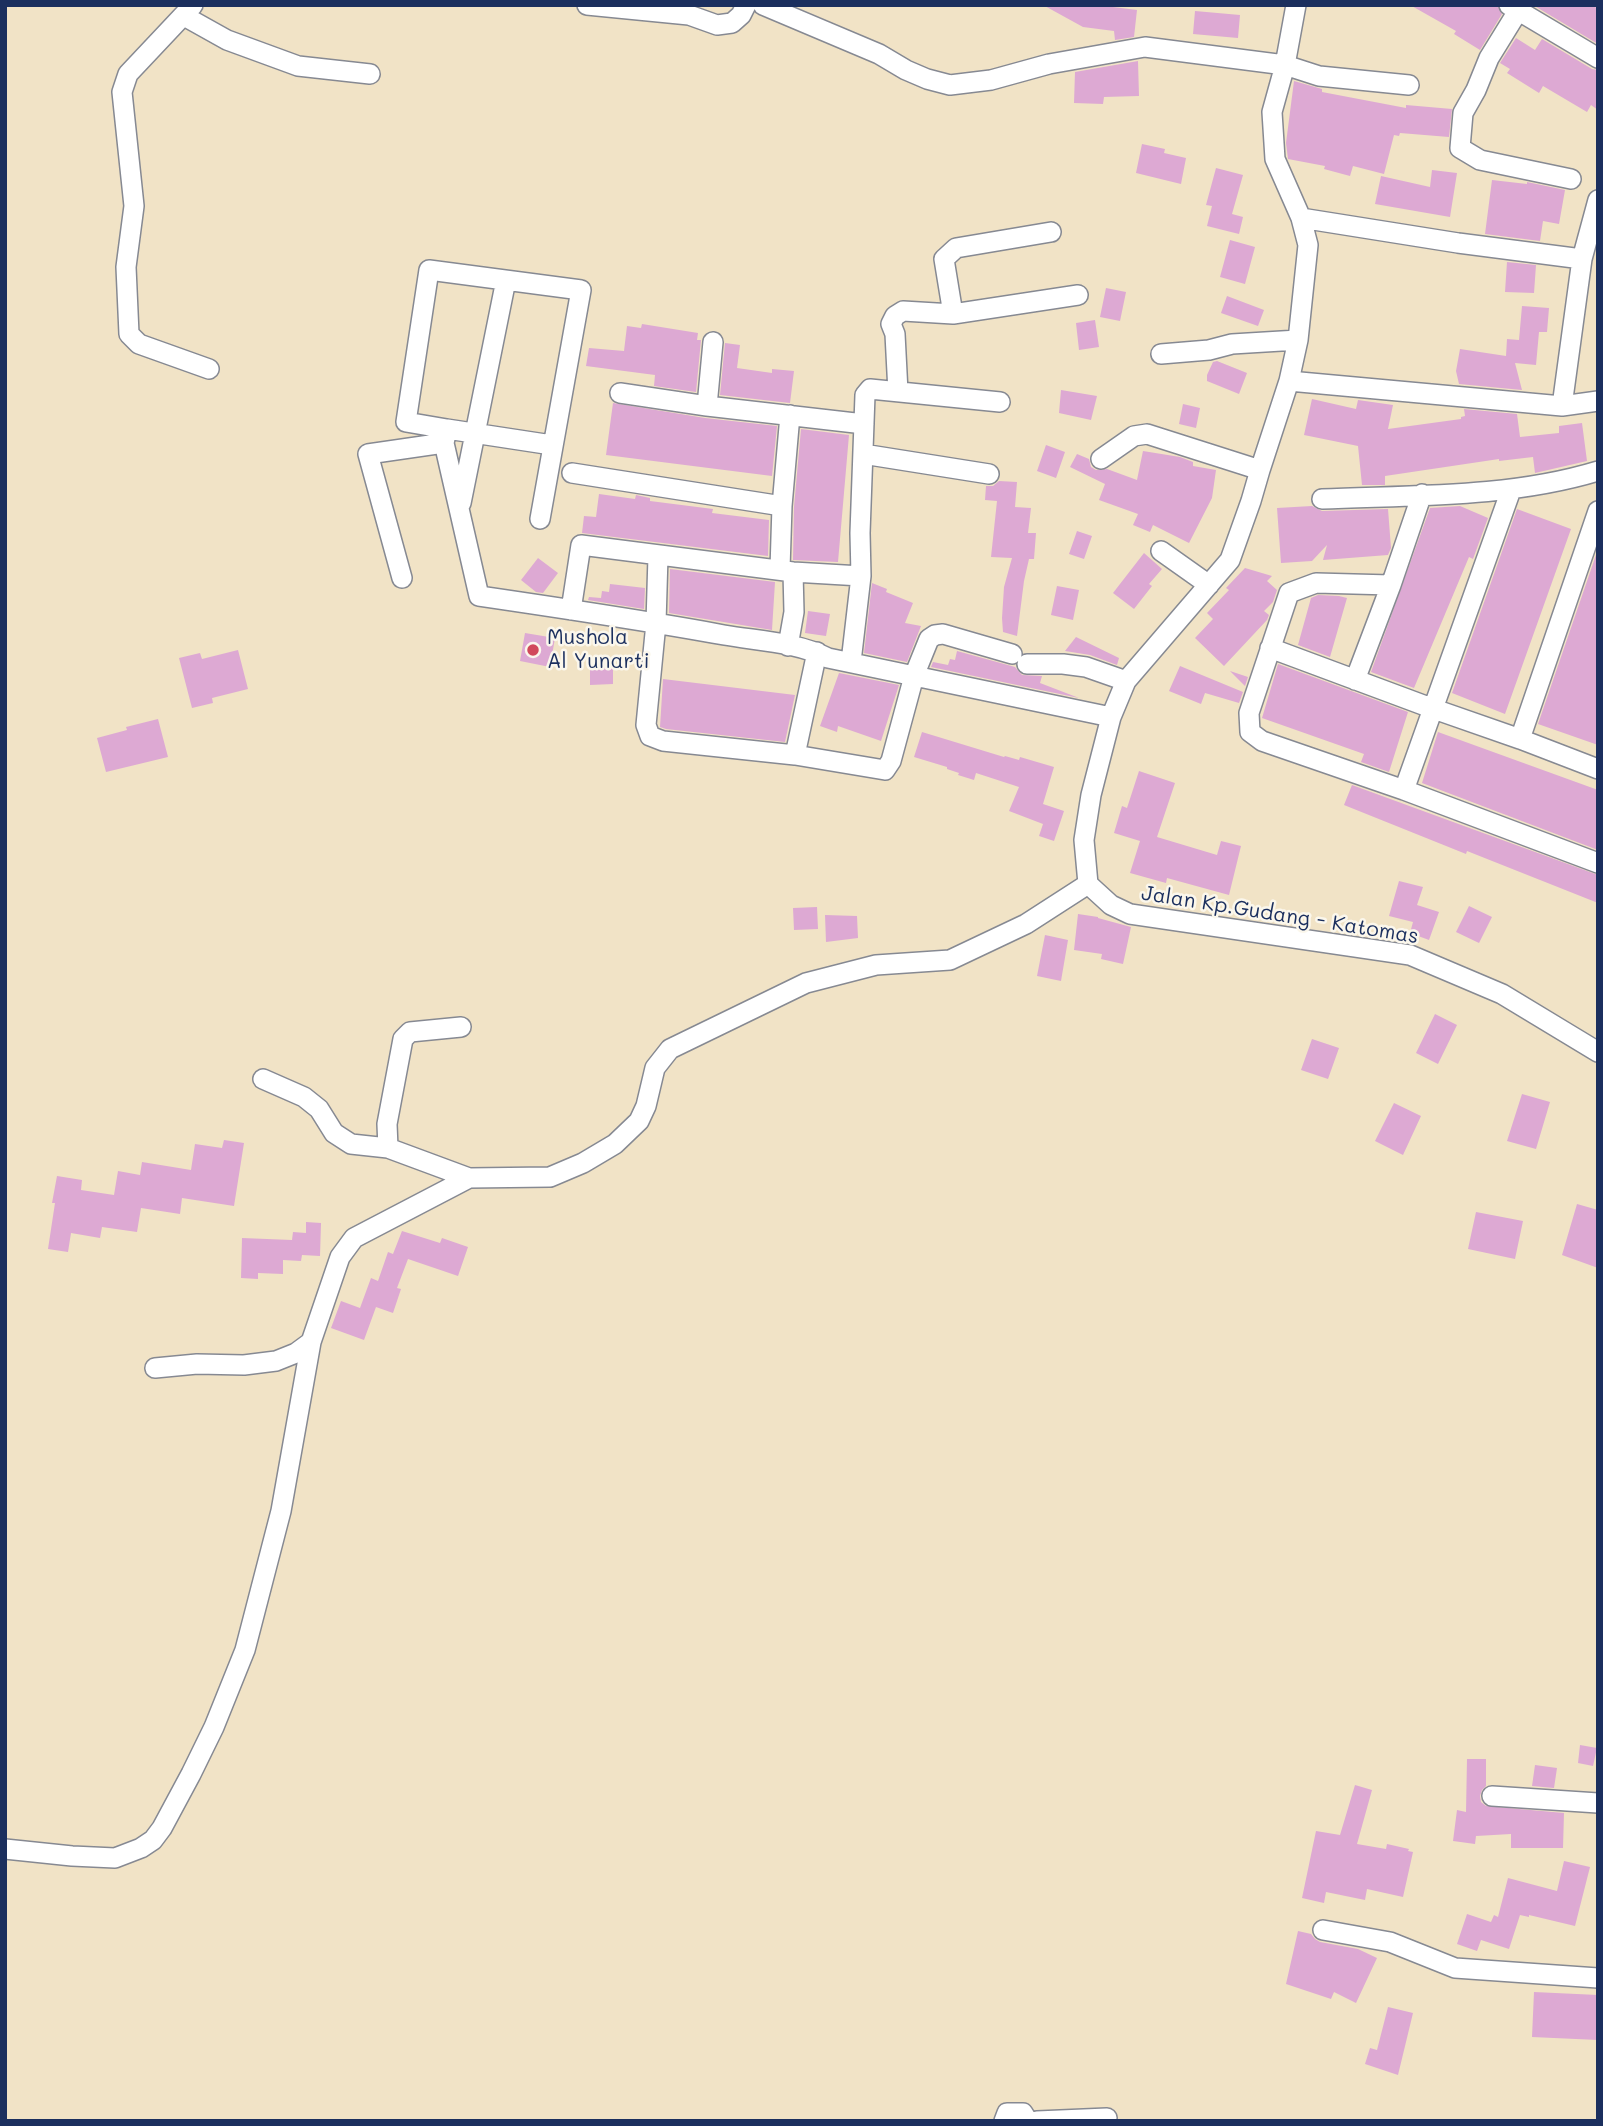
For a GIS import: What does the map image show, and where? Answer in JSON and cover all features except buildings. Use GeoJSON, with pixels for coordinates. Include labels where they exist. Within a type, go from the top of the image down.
{"type":"FeatureCollection","features":[{"type":"Feature","properties":{"kind":"street"},"geometry":{"type":"LineString","coordinates":[[587,5],[689,15],[716,25],[732,23],[741,15],[746,5]]}},
{"type":"Feature","properties":{"kind":"street"},"geometry":{"type":"LineString","coordinates":[[763,5],[879,54],[906,71],[950,85],[991,80],[1049,64],[1146,47],[1285,65],[1319,76],[1409,85]]}},
{"type":"Feature","properties":{"kind":"street"},"geometry":{"type":"LineString","coordinates":[[263,1079],[304,1097],[319,1109],[334,1133],[351,1144],[388,1148],[469,1178],[550,1177],[583,1163],[615,1143],[639,1121],[646,1106],[655,1068],[670,1049],[806,983],[876,965],[950,960],[1026,923],[1088,884],[1084,840],[1091,795],[1111,717],[1126,681],[1230,560],[1289,381],[1298,340],[1308,245],[1301,218],[1276,159],[1272,112],[1285,65],[1296,5]]}},
{"type":"Feature","properties":{"kind":"street"},"geometry":{"type":"LineString","coordinates":[[1571,179],[1480,160],[1460,148],[1463,113],[1514,8],[1598,58]]}},
{"type":"Feature","properties":{"kind":"street"},"geometry":{"type":"LineString","coordinates":[[209,369],[139,344],[128,334],[126,267],[134,206],[122,92],[128,74],[188,11],[227,40],[298,66],[370,74]]}},
{"type":"Feature","properties":{"kind":"street"},"geometry":{"type":"LineString","coordinates":[[1562,405],[1582,259],[1598,200]]}},
{"type":"Feature","properties":{"kind":"street"},"geometry":{"type":"LineString","coordinates":[[1301,218],[1582,259]]}},
{"type":"Feature","properties":{"kind":"street"},"geometry":{"type":"LineString","coordinates":[[953,314],[944,259],[950,251],[1051,232]]}},
{"type":"Feature","properties":{"kind":"street"},"geometry":{"type":"LineString","coordinates":[[394,450],[406,422],[429,270],[581,290],[540,519]]}},
{"type":"Feature","properties":{"kind":"street"},"geometry":{"type":"LineString","coordinates":[[460,510],[506,280]]}},
{"type":"Feature","properties":{"kind":"street"},"geometry":{"type":"LineString","coordinates":[[898,391],[895,334],[891,324],[895,316],[903,312],[953,314],[1078,295]]}},
{"type":"Feature","properties":{"kind":"street"},"geometry":{"type":"LineString","coordinates":[[1161,354],[1209,350],[1232,344],[1298,340]]}},
{"type":"Feature","properties":{"kind":"street"},"geometry":{"type":"LineString","coordinates":[[707,406],[713,342]]}},
{"type":"Feature","properties":{"kind":"street"},"geometry":{"type":"LineString","coordinates":[[1289,381],[1562,405],[1598,401]]}},
{"type":"Feature","properties":{"kind":"street"},"geometry":{"type":"LineString","coordinates":[[851,662],[861,576],[865,395],[870,389],[1000,402]]}},
{"type":"Feature","properties":{"kind":"street"},"geometry":{"type":"LineString","coordinates":[[620,393],[864,424]]}},
{"type":"Feature","properties":{"kind":"street"},"geometry":{"type":"LineString","coordinates":[[788,646],[794,612],[787,571],[782,506],[790,415]]}},
{"type":"Feature","properties":{"kind":"street"},"geometry":{"type":"LineString","coordinates":[[406,422],[446,436]]}},
{"type":"Feature","properties":{"kind":"street"},"geometry":{"type":"LineString","coordinates":[[402,579],[368,454],[446,436],[474,433],[552,445]]}},
{"type":"Feature","properties":{"kind":"street"},"geometry":{"type":"LineString","coordinates":[[1101,459],[1134,436],[1147,433],[1259,470]]}},
{"type":"Feature","properties":{"kind":"street"},"geometry":{"type":"LineString","coordinates":[[446,436],[479,596],[788,646],[817,652],[828,658],[1111,717]]}},
{"type":"Feature","properties":{"kind":"street"},"geometry":{"type":"LineString","coordinates":[[863,454],[989,474]]}},
{"type":"Feature","properties":{"kind":"street"},"geometry":{"type":"LineString","coordinates":[[1322,499],[1511,490],[1569,480],[1598,471]]}},
{"type":"Feature","properties":{"kind":"street"},"geometry":{"type":"LineString","coordinates":[[572,473],[782,506]]}},
{"type":"Feature","properties":{"kind":"street"},"geometry":{"type":"LineString","coordinates":[[1404,790],[1511,490]]}},
{"type":"Feature","properties":{"kind":"street"},"geometry":{"type":"LineString","coordinates":[[1355,680],[1422,494]]}},
{"type":"Feature","properties":{"kind":"street"},"geometry":{"type":"LineString","coordinates":[[1520,738],[1598,511]]}},
{"type":"Feature","properties":{"kind":"street"},"geometry":{"type":"LineString","coordinates":[[571,610],[581,545],[787,571],[861,576]]}},
{"type":"Feature","properties":{"kind":"street"},"geometry":{"type":"LineString","coordinates":[[1161,551],[1209,585]]}},
{"type":"Feature","properties":{"kind":"street"},"geometry":{"type":"LineString","coordinates":[[658,556],[656,623],[646,725],[649,736],[663,741],[794,755],[885,770],[891,761],[914,676],[929,639],[935,635],[961,638],[1020,659],[1086,667],[1126,681]]}},
{"type":"Feature","properties":{"kind":"street"},"geometry":{"type":"LineString","coordinates":[[1391,585],[1316,583],[1289,593],[1249,713],[1249,729],[1253,736],[1598,863]]}},
{"type":"Feature","properties":{"kind":"street"},"geometry":{"type":"LineString","coordinates":[[1270,648],[1598,769]]}},
{"type":"Feature","properties":{"kind":"street"},"geometry":{"type":"LineString","coordinates":[[794,755],[817,652]]}},
{"type":"Feature","properties":{"kind":"street","name":"Jalan Kp.Gudang - Katomas"},"geometry":{"type":"LineString","coordinates":[[1088,884],[1111,905],[1130,914],[1410,955],[1502,995],[1598,1052]]}},
{"type":"Feature","properties":{"kind":"street"},"geometry":{"type":"LineString","coordinates":[[388,1148],[387,1124],[403,1039],[410,1032],[461,1027]]}},
{"type":"Feature","properties":{"kind":"street"},"geometry":{"type":"LineString","coordinates":[[5,1849],[115,1858],[141,1848],[153,1840],[162,1828],[214,1727],[245,1650],[281,1511],[311,1342],[340,1257],[354,1238],[469,1178]]}},
{"type":"Feature","properties":{"kind":"street"},"geometry":{"type":"LineString","coordinates":[[155,1368],[197,1364],[244,1366],[276,1361],[296,1353],[311,1342]]}},
{"type":"Feature","properties":{"kind":"street"},"geometry":{"type":"LineString","coordinates":[[1492,1796],[1598,1803]]}},
{"type":"Feature","properties":{"kind":"street"},"geometry":{"type":"LineString","coordinates":[[1323,1930],[1390,1942],[1455,1968],[1598,1978]]}},
{"type":"Feature","properties":{"kind":"street"},"geometry":{"type":"LineString","coordinates":[[1004,2121],[1007,2113],[1015,2112],[1023,2113],[1028,2121]]}},
{"type":"Feature","properties":{"kind":"street"},"geometry":{"type":"LineString","coordinates":[[1037,2121],[1107,2118]]}},
{"type":"Feature","properties":{"kind":"place","name":"Mushola Al Yunarti"},"geometry":{"type":"Point","coordinates":[533,650]}}]}
